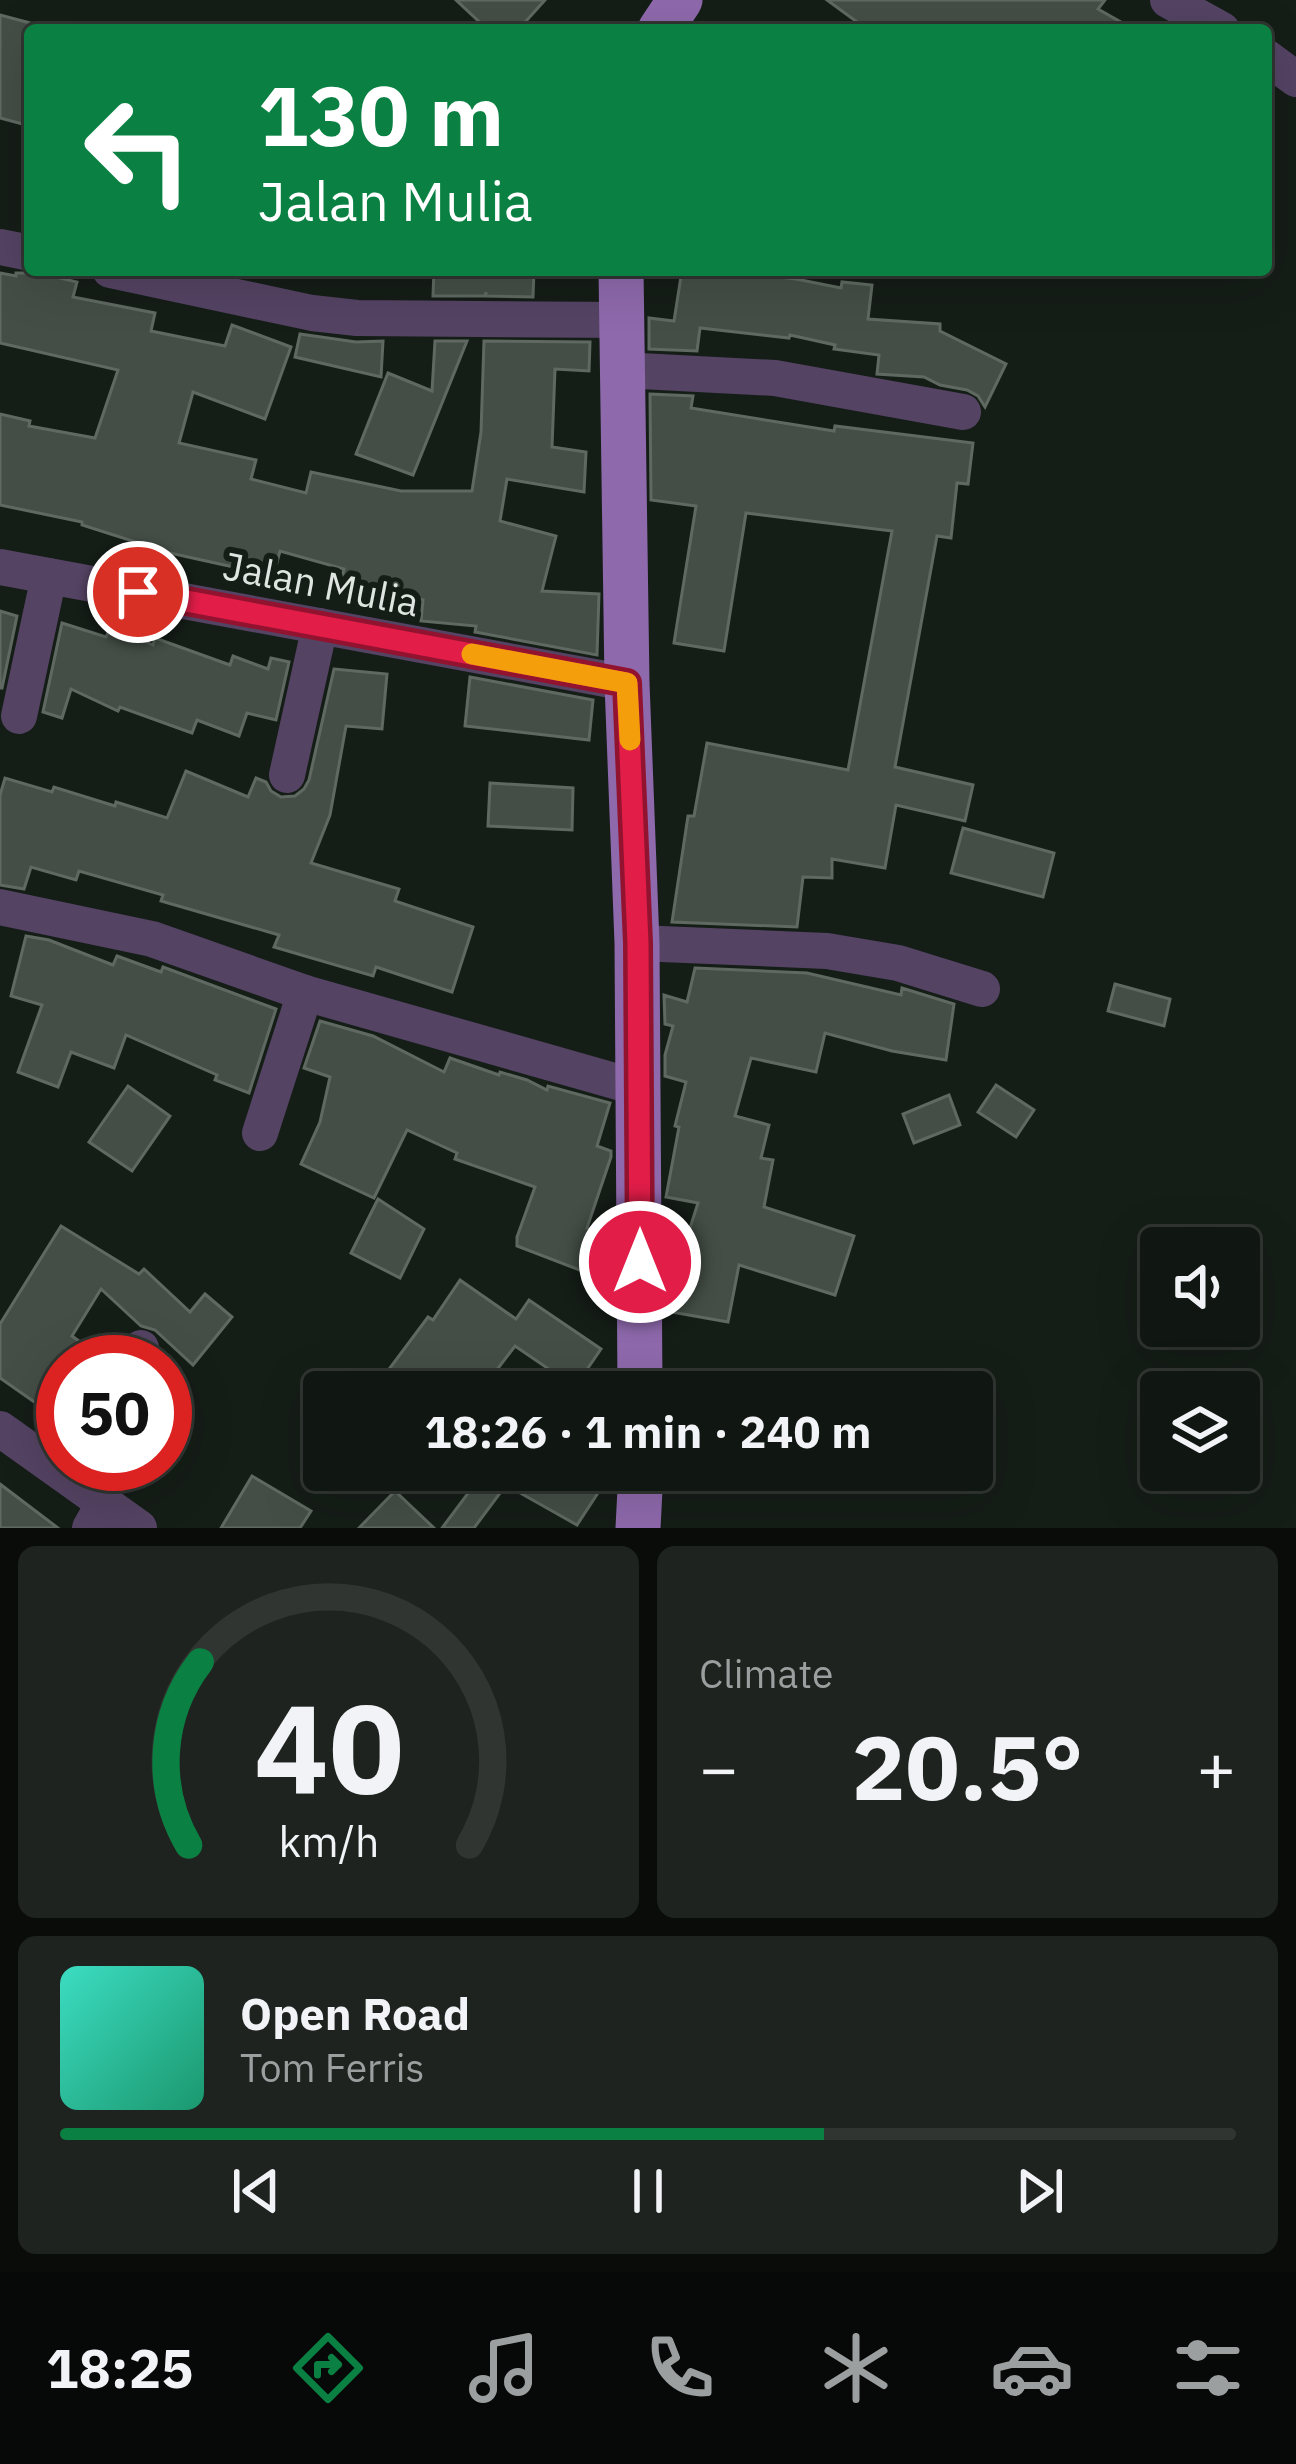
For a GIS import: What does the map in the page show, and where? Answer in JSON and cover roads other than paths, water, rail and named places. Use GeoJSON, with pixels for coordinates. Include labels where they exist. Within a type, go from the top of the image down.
{"type":"FeatureCollection","features":[{"type":"Feature","properties":{"kind":"main road"},"geometry":{"type":"LineString","coordinates":[[621,276],[627,683],[638,943],[640,1371]]}},
{"type":"Feature","properties":{"kind":"main road"},"geometry":{"type":"LineString","coordinates":[[638,1528],[640,1491]]}},
{"type":"Feature","properties":{"kind":"street"},"geometry":{"type":"LineString","coordinates":[[1168,0],[1211,24]]}},
{"type":"Feature","properties":{"kind":"street"},"geometry":{"type":"LineString","coordinates":[[140,276],[332,315],[622,320]]}},
{"type":"Feature","properties":{"kind":"street"},"geometry":{"type":"LineString","coordinates":[[621,370],[775,378],[963,412]]}},
{"type":"Feature","properties":{"kind":"street","name":"Jalan Mulia"},"geometry":{"type":"LineString","coordinates":[[0,567],[627,683]]}},
{"type":"Feature","properties":{"kind":"street"},"geometry":{"type":"LineString","coordinates":[[19,716],[50,576]]}},
{"type":"Feature","properties":{"kind":"street"},"geometry":{"type":"LineString","coordinates":[[287,775],[320,626]]}},
{"type":"Feature","properties":{"kind":"street"},"geometry":{"type":"LineString","coordinates":[[0,907],[152,939],[304,993],[639,1088]]}},
{"type":"Feature","properties":{"kind":"street"},"geometry":{"type":"LineString","coordinates":[[638,943],[827,950],[898,963],[982,988]]}},
{"type":"Feature","properties":{"kind":"street"},"geometry":{"type":"LineString","coordinates":[[260,1133],[304,993]]}},
{"type":"Feature","properties":{"kind":"street"},"geometry":{"type":"LineString","coordinates":[[0,1429],[36,1451]]}},
{"type":"Feature","properties":{"kind":"street"},"geometry":{"type":"LineString","coordinates":[[97,1515],[139,1528]]}}]}
